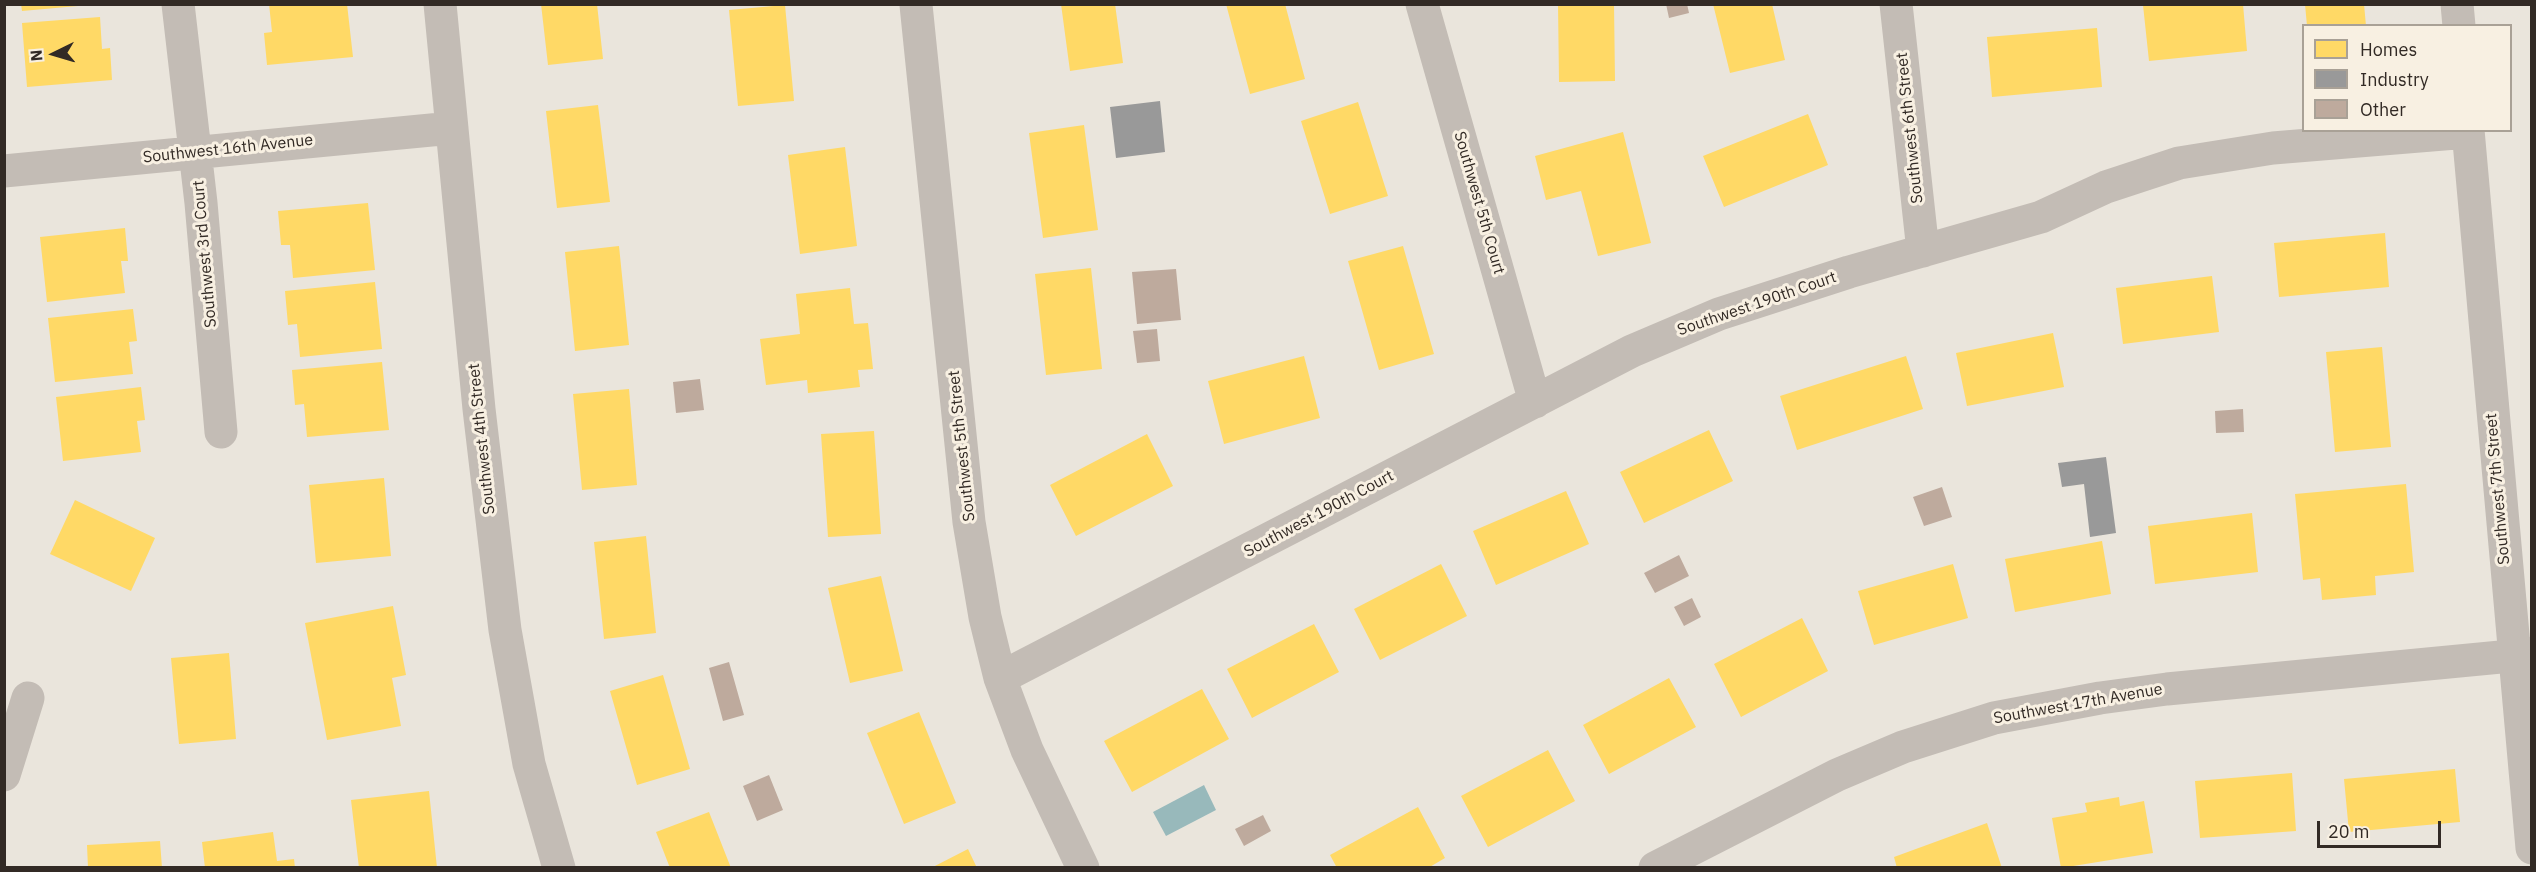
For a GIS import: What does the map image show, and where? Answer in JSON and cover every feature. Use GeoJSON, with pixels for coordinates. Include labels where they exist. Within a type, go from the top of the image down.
{"type":"FeatureCollection","features":[{"type":"Feature","properties":{"kind":"street","name":"Southwest 3rd Court"},"geometry":{"type":"LineString","coordinates":[[178,4],[195,152],[221,432]]}},
{"type":"Feature","properties":{"kind":"street","name":"Southwest 4th Street"},"geometry":{"type":"LineString","coordinates":[[440,4],[480,421],[505,630],[529,764],[559,867]]}},
{"type":"Feature","properties":{"kind":"street","name":"Southwest 5th Court"},"geometry":{"type":"LineString","coordinates":[[1422,4],[1535,402]]}},
{"type":"Feature","properties":{"kind":"street","name":"Southwest 6th Street"},"geometry":{"type":"LineString","coordinates":[[1896,4],[1923,251]]}},
{"type":"Feature","properties":{"kind":"street"},"geometry":{"type":"LineString","coordinates":[[2457,4],[2458,24]]}},
{"type":"Feature","properties":{"kind":"street","name":"Southwest 5th Street"},"geometry":{"type":"LineString","coordinates":[[916,5],[969,522],[985,617],[1000,678],[1039,779],[1083,867]]}},
{"type":"Feature","properties":{"kind":"street","name":"Southwest 16th Avenue"},"geometry":{"type":"LineString","coordinates":[[4,171],[452,128]]}},
{"type":"Feature","properties":{"kind":"street","name":"Southwest 190th Court"},"geometry":{"type":"LineString","coordinates":[[1000,678],[1632,351],[1719,314],[1849,272],[2041,217],[2106,187],[2179,163],[2273,148],[2457,132]]}},
{"type":"Feature","properties":{"kind":"street","name":"Southwest 7th Street"},"geometry":{"type":"LineString","coordinates":[[2468,132],[2522,654],[2532,848]]}},
{"type":"Feature","properties":{"kind":"street","name":"Southwest 17th Avenue"},"geometry":{"type":"LineString","coordinates":[[1654,867],[1837,775],[1903,747],[1994,717],[2088,699],[2167,689],[2522,654]]}},
{"type":"Feature","properties":{"kind":"street"},"geometry":{"type":"LineString","coordinates":[[4,775],[28,699]]}},
{"type":"Feature","properties":{"kind":"water"},"geometry":{"type":"Polygon","coordinates":[[[1204,785],[1216,810],[1166,836],[1153,812],[1204,785]]]}},
{"type":"Feature","properties":{"kind":"building: Homes"},"geometry":{"type":"Polygon","coordinates":[[[21,4],[78,4],[78,6],[22,11],[21,4]]]}},
{"type":"Feature","properties":{"kind":"building: Homes"},"geometry":{"type":"Polygon","coordinates":[[[269,4],[347,4],[353,57],[267,65],[264,33],[272,32],[269,4]]]}},
{"type":"Feature","properties":{"kind":"building: Homes"},"geometry":{"type":"Polygon","coordinates":[[[541,4],[597,4],[603,59],[548,65],[541,4]]]}},
{"type":"Feature","properties":{"kind":"building: Homes"},"geometry":{"type":"Polygon","coordinates":[[[1061,4],[1115,4],[1123,63],[1070,71],[1061,4]]]}},
{"type":"Feature","properties":{"kind":"building: Homes"},"geometry":{"type":"Polygon","coordinates":[[[1226,4],[1285,4],[1305,79],[1250,94],[1226,4]]]}},
{"type":"Feature","properties":{"kind":"building: Homes"},"geometry":{"type":"Polygon","coordinates":[[[1558,4],[1614,4],[1615,81],[1559,82],[1558,4]]]}},
{"type":"Feature","properties":{"kind":"building: Homes"},"geometry":{"type":"Polygon","coordinates":[[[1713,4],[1772,4],[1785,60],[1730,73],[1713,4]]]}},
{"type":"Feature","properties":{"kind":"building: Homes"},"geometry":{"type":"Polygon","coordinates":[[[2243,4],[2247,51],[2149,61],[2143,5],[2243,4]]]}},
{"type":"Feature","properties":{"kind":"building: Homes"},"geometry":{"type":"Polygon","coordinates":[[[2305,4],[2364,4],[2366,24],[2307,24],[2305,4]]]}},
{"type":"Feature","properties":{"kind":"building: Homes"},"geometry":{"type":"Polygon","coordinates":[[[785,5],[794,101],[738,106],[729,10],[785,5]]]}},
{"type":"Feature","properties":{"kind":"building: Homes"},"geometry":{"type":"Polygon","coordinates":[[[100,17],[102,49],[110,48],[112,80],[27,87],[22,23],[100,17]]]}},
{"type":"Feature","properties":{"kind":"building: Homes"},"geometry":{"type":"Polygon","coordinates":[[[2097,28],[2102,87],[1992,97],[1987,37],[2097,28]]]}},
{"type":"Feature","properties":{"kind":"building: Homes"},"geometry":{"type":"Polygon","coordinates":[[[1358,102],[1388,196],[1330,214],[1301,121],[1358,102]]]}},
{"type":"Feature","properties":{"kind":"building: Homes"},"geometry":{"type":"Polygon","coordinates":[[[598,105],[610,202],[557,208],[546,111],[598,105]]]}},
{"type":"Feature","properties":{"kind":"building: Homes"},"geometry":{"type":"Polygon","coordinates":[[[1808,114],[1828,165],[1724,207],[1703,156],[1808,114]]]}},
{"type":"Feature","properties":{"kind":"building: Homes"},"geometry":{"type":"Polygon","coordinates":[[[1084,125],[1098,230],[1043,238],[1029,133],[1084,125]]]}},
{"type":"Feature","properties":{"kind":"building: Homes"},"geometry":{"type":"Polygon","coordinates":[[[1623,132],[1651,243],[1598,256],[1581,191],[1546,200],[1535,156],[1623,132]]]}},
{"type":"Feature","properties":{"kind":"building: Homes"},"geometry":{"type":"Polygon","coordinates":[[[845,147],[857,246],[800,254],[788,155],[845,147]]]}},
{"type":"Feature","properties":{"kind":"building: Homes"},"geometry":{"type":"Polygon","coordinates":[[[368,203],[375,270],[293,278],[290,245],[281,245],[278,211],[368,203]]]}},
{"type":"Feature","properties":{"kind":"building: Homes"},"geometry":{"type":"Polygon","coordinates":[[[125,228],[128,261],[121,261],[125,293],[47,302],[40,237],[125,228]]]}},
{"type":"Feature","properties":{"kind":"building: Homes"},"geometry":{"type":"Polygon","coordinates":[[[2385,233],[2389,287],[2279,297],[2274,243],[2385,233]]]}},
{"type":"Feature","properties":{"kind":"building: Homes"},"geometry":{"type":"Polygon","coordinates":[[[619,246],[629,345],[575,351],[565,252],[619,246]]]}},
{"type":"Feature","properties":{"kind":"building: Homes"},"geometry":{"type":"Polygon","coordinates":[[[1403,246],[1434,354],[1379,370],[1348,261],[1403,246]]]}},
{"type":"Feature","properties":{"kind":"building: Homes"},"geometry":{"type":"Polygon","coordinates":[[[1091,268],[1102,369],[1046,375],[1035,274],[1091,268]]]}},
{"type":"Feature","properties":{"kind":"building: Homes"},"geometry":{"type":"Polygon","coordinates":[[[2212,276],[2219,332],[2123,344],[2116,288],[2212,276]]]}},
{"type":"Feature","properties":{"kind":"building: Homes"},"geometry":{"type":"Polygon","coordinates":[[[375,282],[382,349],[300,357],[297,324],[288,325],[285,291],[375,282]]]}},
{"type":"Feature","properties":{"kind":"building: Homes"},"geometry":{"type":"Polygon","coordinates":[[[850,288],[854,324],[868,323],[873,369],[858,370],[860,387],[808,393],[807,380],[766,385],[760,339],[800,334],[796,294],[850,288]]]}},
{"type":"Feature","properties":{"kind":"building: Homes"},"geometry":{"type":"Polygon","coordinates":[[[133,309],[137,341],[129,342],[133,374],[55,382],[48,318],[133,309]]]}},
{"type":"Feature","properties":{"kind":"building: Homes"},"geometry":{"type":"Polygon","coordinates":[[[2053,333],[2064,387],[1967,406],[1956,353],[2053,333]]]}},
{"type":"Feature","properties":{"kind":"building: Homes"},"geometry":{"type":"Polygon","coordinates":[[[2382,347],[2391,447],[2335,452],[2326,352],[2382,347]]]}},
{"type":"Feature","properties":{"kind":"building: Homes"},"geometry":{"type":"Polygon","coordinates":[[[1304,356],[1320,418],[1224,444],[1208,381],[1304,356]]]}},
{"type":"Feature","properties":{"kind":"building: Homes"},"geometry":{"type":"Polygon","coordinates":[[[1906,356],[1923,409],[1797,450],[1780,396],[1906,356]]]}},
{"type":"Feature","properties":{"kind":"building: Homes"},"geometry":{"type":"Polygon","coordinates":[[[382,362],[389,430],[307,437],[304,404],[295,405],[292,370],[382,362]]]}},
{"type":"Feature","properties":{"kind":"building: Homes"},"geometry":{"type":"Polygon","coordinates":[[[141,387],[145,420],[137,421],[141,452],[63,461],[56,397],[141,387]]]}},
{"type":"Feature","properties":{"kind":"building: Homes"},"geometry":{"type":"Polygon","coordinates":[[[629,389],[637,485],[582,490],[573,394],[629,389]]]}},
{"type":"Feature","properties":{"kind":"building: Homes"},"geometry":{"type":"Polygon","coordinates":[[[1709,430],[1733,481],[1644,523],[1620,472],[1709,430]]]}},
{"type":"Feature","properties":{"kind":"building: Homes"},"geometry":{"type":"Polygon","coordinates":[[[874,431],[881,534],[828,537],[821,434],[874,431]]]}},
{"type":"Feature","properties":{"kind":"building: Homes"},"geometry":{"type":"Polygon","coordinates":[[[1147,434],[1173,486],[1076,536],[1050,485],[1147,434]]]}},
{"type":"Feature","properties":{"kind":"building: Homes"},"geometry":{"type":"Polygon","coordinates":[[[384,478],[391,556],[316,563],[309,485],[384,478]]]}},
{"type":"Feature","properties":{"kind":"building: Homes"},"geometry":{"type":"Polygon","coordinates":[[[2406,484],[2414,572],[2375,576],[2376,595],[2322,600],[2320,578],[2303,580],[2295,494],[2406,484]]]}},
{"type":"Feature","properties":{"kind":"building: Homes"},"geometry":{"type":"Polygon","coordinates":[[[1566,491],[1589,544],[1496,585],[1473,531],[1566,491]]]}},
{"type":"Feature","properties":{"kind":"building: Homes"},"geometry":{"type":"Polygon","coordinates":[[[75,500],[155,538],[131,591],[50,554],[75,500]]]}},
{"type":"Feature","properties":{"kind":"building: Homes"},"geometry":{"type":"Polygon","coordinates":[[[2252,513],[2258,572],[2155,584],[2148,526],[2252,513]]]}},
{"type":"Feature","properties":{"kind":"building: Homes"},"geometry":{"type":"Polygon","coordinates":[[[646,536],[656,633],[604,639],[594,542],[646,536]]]}},
{"type":"Feature","properties":{"kind":"building: Homes"},"geometry":{"type":"Polygon","coordinates":[[[2102,541],[2111,594],[2015,612],[2005,559],[2102,541]]]}},
{"type":"Feature","properties":{"kind":"building: Homes"},"geometry":{"type":"Polygon","coordinates":[[[1441,564],[1467,616],[1380,660],[1354,609],[1441,564]]]}},
{"type":"Feature","properties":{"kind":"building: Homes"},"geometry":{"type":"Polygon","coordinates":[[[1953,564],[1968,618],[1874,645],[1858,591],[1953,564]]]}},
{"type":"Feature","properties":{"kind":"building: Homes"},"geometry":{"type":"Polygon","coordinates":[[[881,576],[903,671],[850,683],[828,588],[881,576]]]}},
{"type":"Feature","properties":{"kind":"building: Homes"},"geometry":{"type":"Polygon","coordinates":[[[393,606],[406,675],[392,678],[401,726],[327,740],[305,623],[393,606]]]}},
{"type":"Feature","properties":{"kind":"building: Homes"},"geometry":{"type":"Polygon","coordinates":[[[1802,618],[1828,671],[1741,717],[1714,664],[1802,618]]]}},
{"type":"Feature","properties":{"kind":"building: Homes"},"geometry":{"type":"Polygon","coordinates":[[[1314,624],[1339,672],[1252,718],[1227,669],[1314,624]]]}},
{"type":"Feature","properties":{"kind":"building: Homes"},"geometry":{"type":"Polygon","coordinates":[[[229,653],[236,739],[179,744],[171,658],[229,653]]]}},
{"type":"Feature","properties":{"kind":"building: Homes"},"geometry":{"type":"Polygon","coordinates":[[[663,675],[690,769],[637,785],[610,691],[663,675]]]}},
{"type":"Feature","properties":{"kind":"building: Homes"},"geometry":{"type":"Polygon","coordinates":[[[1669,678],[1696,727],[1609,774],[1583,725],[1669,678]]]}},
{"type":"Feature","properties":{"kind":"building: Homes"},"geometry":{"type":"Polygon","coordinates":[[[1202,689],[1229,739],[1132,792],[1104,741],[1202,689]]]}},
{"type":"Feature","properties":{"kind":"building: Homes"},"geometry":{"type":"Polygon","coordinates":[[[919,712],[956,803],[904,824],[867,733],[919,712]]]}},
{"type":"Feature","properties":{"kind":"building: Homes"},"geometry":{"type":"Polygon","coordinates":[[[1548,750],[1575,801],[1488,847],[1461,796],[1548,750]]]}},
{"type":"Feature","properties":{"kind":"building: Homes"},"geometry":{"type":"Polygon","coordinates":[[[2455,769],[2460,822],[2349,832],[2344,779],[2455,769]]]}},
{"type":"Feature","properties":{"kind":"building: Homes"},"geometry":{"type":"Polygon","coordinates":[[[2292,773],[2296,831],[2200,838],[2195,781],[2292,773]]]}},
{"type":"Feature","properties":{"kind":"building: Homes"},"geometry":{"type":"Polygon","coordinates":[[[429,791],[437,868],[359,868],[351,800],[429,791]]]}},
{"type":"Feature","properties":{"kind":"building: Homes"},"geometry":{"type":"Polygon","coordinates":[[[2119,797],[2120,806],[2144,801],[2153,853],[2061,868],[2052,818],[2087,812],[2085,803],[2119,797]]]}},
{"type":"Feature","properties":{"kind":"building: Homes"},"geometry":{"type":"Polygon","coordinates":[[[1418,807],[1445,858],[1428,868],[1337,868],[1330,855],[1418,807]]]}},
{"type":"Feature","properties":{"kind":"building: Homes"},"geometry":{"type":"Polygon","coordinates":[[[709,812],[731,868],[670,868],[656,832],[709,812]]]}},
{"type":"Feature","properties":{"kind":"building: Homes"},"geometry":{"type":"Polygon","coordinates":[[[1987,823],[2002,868],[1897,868],[1894,857],[1987,823]]]}},
{"type":"Feature","properties":{"kind":"building: Homes"},"geometry":{"type":"Polygon","coordinates":[[[273,832],[277,861],[294,859],[295,868],[205,868],[202,842],[273,832]]]}},
{"type":"Feature","properties":{"kind":"building: Homes"},"geometry":{"type":"Polygon","coordinates":[[[160,841],[162,868],[88,868],[87,845],[160,841]]]}},
{"type":"Feature","properties":{"kind":"building: Homes"},"geometry":{"type":"Polygon","coordinates":[[[968,849],[977,868],[931,868],[968,849]]]}},
{"type":"Feature","properties":{"kind":"building: Industry"},"geometry":{"type":"Polygon","coordinates":[[[1160,101],[1165,152],[1116,158],[1110,107],[1160,101]]]}},
{"type":"Feature","properties":{"kind":"building: Industry"},"geometry":{"type":"Polygon","coordinates":[[[2106,457],[2116,533],[2090,537],[2084,484],[2062,487],[2058,463],[2106,457]]]}},
{"type":"Feature","properties":{"kind":"building: Other"},"geometry":{"type":"Polygon","coordinates":[[[1666,4],[1687,4],[1689,13],[1669,18],[1666,4]]]}},
{"type":"Feature","properties":{"kind":"building: Other"},"geometry":{"type":"Polygon","coordinates":[[[1176,269],[1181,320],[1137,324],[1132,272],[1176,269]]]}},
{"type":"Feature","properties":{"kind":"building: Other"},"geometry":{"type":"Polygon","coordinates":[[[1157,329],[1160,361],[1137,363],[1133,331],[1157,329]]]}},
{"type":"Feature","properties":{"kind":"building: Other"},"geometry":{"type":"Polygon","coordinates":[[[700,379],[704,410],[676,413],[673,382],[700,379]]]}},
{"type":"Feature","properties":{"kind":"building: Other"},"geometry":{"type":"Polygon","coordinates":[[[2243,409],[2244,432],[2216,433],[2215,411],[2243,409]]]}},
{"type":"Feature","properties":{"kind":"building: Other"},"geometry":{"type":"Polygon","coordinates":[[[1942,487],[1952,517],[1924,526],[1913,497],[1942,487]]]}},
{"type":"Feature","properties":{"kind":"building: Other"},"geometry":{"type":"Polygon","coordinates":[[[1679,555],[1689,576],[1655,593],[1644,573],[1679,555]]]}},
{"type":"Feature","properties":{"kind":"building: Other"},"geometry":{"type":"Polygon","coordinates":[[[1692,598],[1701,617],[1684,626],[1674,607],[1692,598]]]}},
{"type":"Feature","properties":{"kind":"building: Other"},"geometry":{"type":"Polygon","coordinates":[[[729,662],[744,715],[723,721],[709,668],[729,662]]]}},
{"type":"Feature","properties":{"kind":"building: Other"},"geometry":{"type":"Polygon","coordinates":[[[769,775],[783,810],[757,821],[743,786],[769,775]]]}},
{"type":"Feature","properties":{"kind":"building: Other"},"geometry":{"type":"Polygon","coordinates":[[[1263,815],[1271,831],[1244,846],[1235,829],[1263,815]]]}}]}
